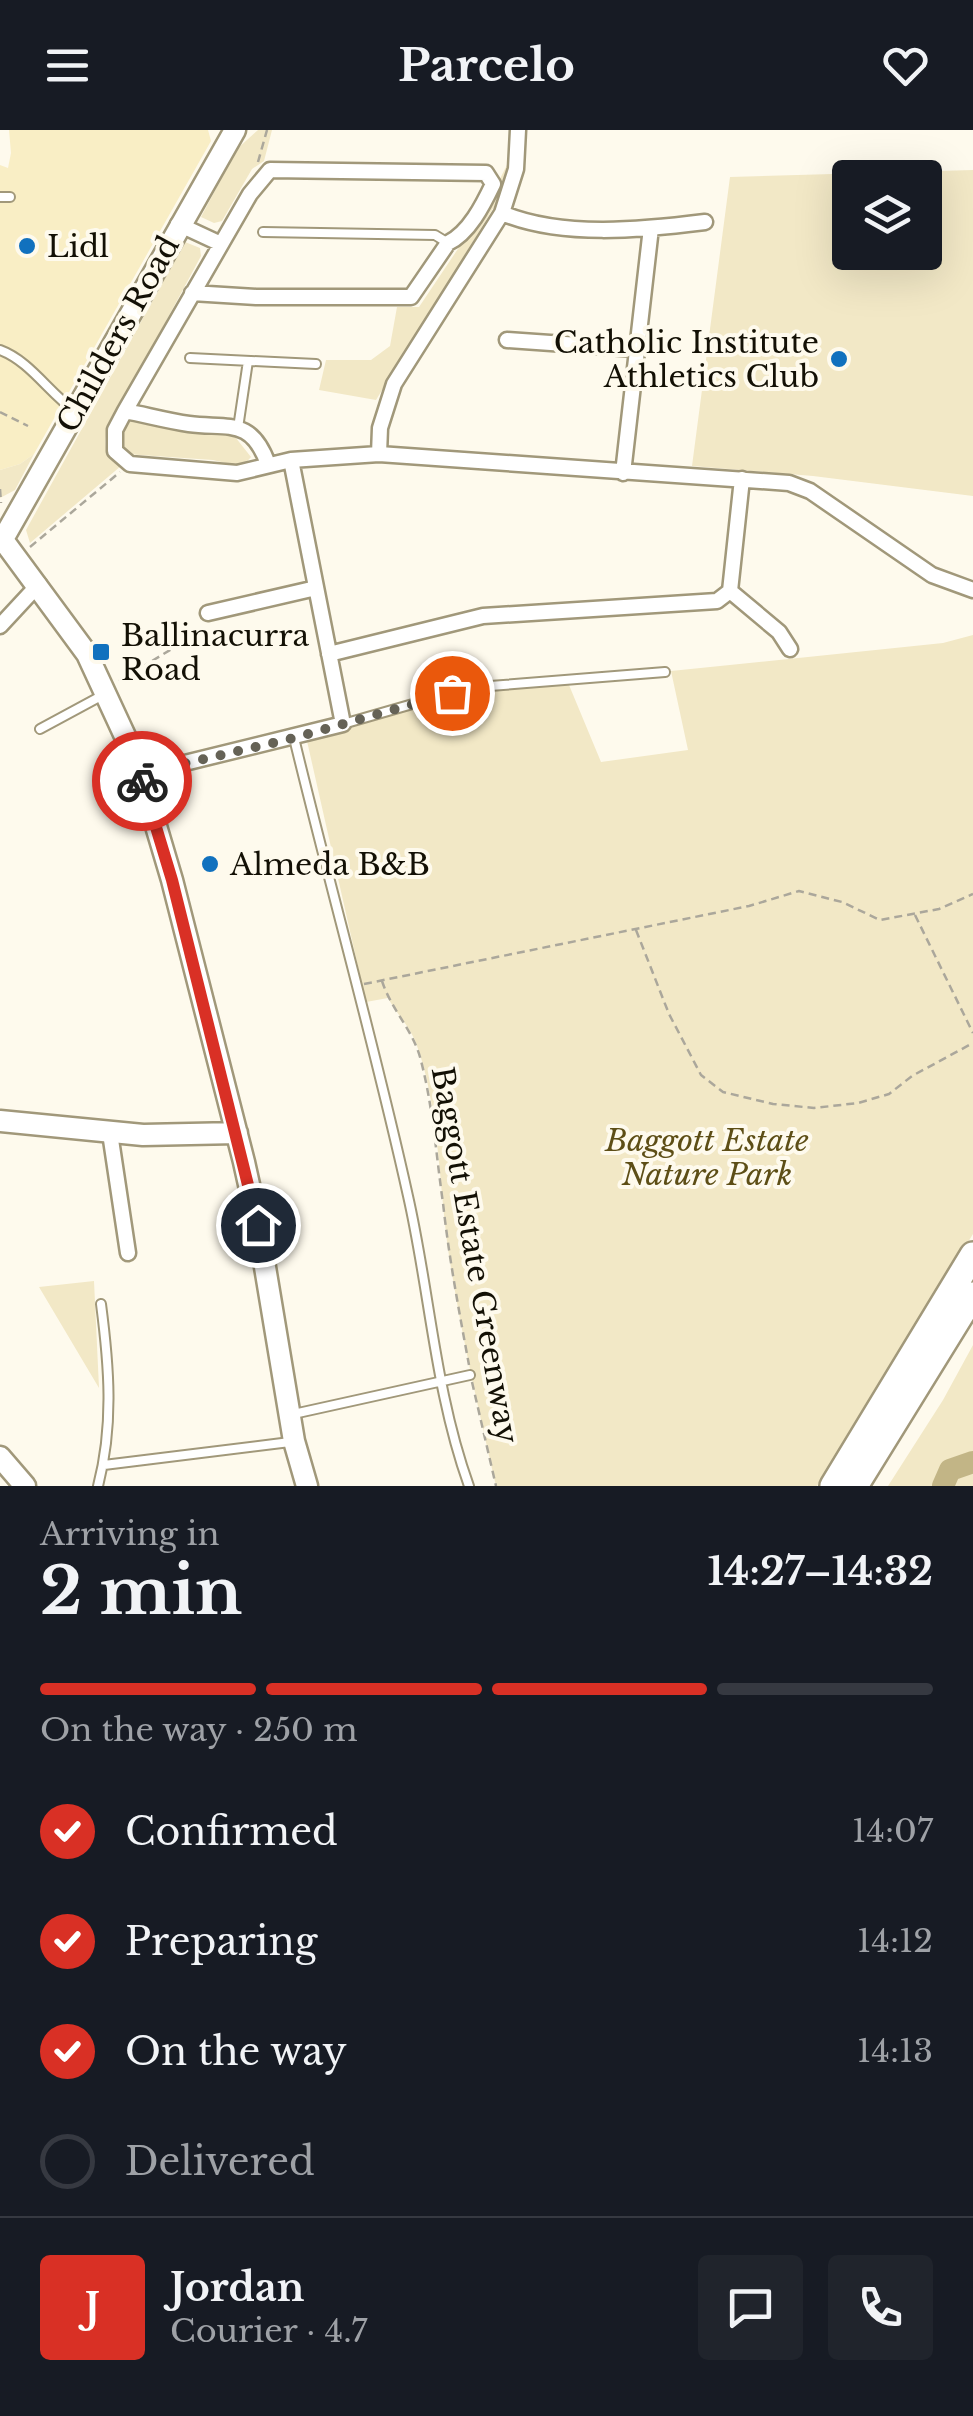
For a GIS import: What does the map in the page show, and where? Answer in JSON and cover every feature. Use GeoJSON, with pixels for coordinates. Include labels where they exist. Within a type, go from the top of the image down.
{"type":"FeatureCollection","features":[{"type":"Feature","properties":{"kind":"highway"},"geometry":{"type":"LineString","coordinates":[[832,1486],[973,1254]]}},
{"type":"Feature","properties":{"kind":"highway"},"geometry":{"type":"LineString","coordinates":[[855,1486],[973,1295]]}},
{"type":"Feature","properties":{"kind":"main road","name":"Childers Road"},"geometry":{"type":"LineString","coordinates":[[1,537],[24,505],[228,135]]}},
{"type":"Feature","properties":{"kind":"main road"},"geometry":{"type":"LineString","coordinates":[[1,506],[24,505]]}},
{"type":"Feature","properties":{"kind":"main road"},"geometry":{"type":"LineString","coordinates":[[1,537],[79,640],[106,691],[140,774],[172,880],[237,1133],[258,1225],[294,1442],[308,1486]]}},
{"type":"Feature","properties":{"kind":"main road"},"geometry":{"type":"LineString","coordinates":[[0,1120],[110,1132],[237,1133]]}},
{"type":"Feature","properties":{"kind":"main road"},"geometry":{"type":"LineString","coordinates":[[0,1457],[25,1486]]}},
{"type":"Feature","properties":{"kind":"street"},"geometry":{"type":"LineString","coordinates":[[379,454],[380,428],[394,384],[502,213],[516,169],[518,130]]}},
{"type":"Feature","properties":{"kind":"street"},"geometry":{"type":"LineString","coordinates":[[192,293],[411,297],[448,243],[456,239],[482,207],[493,184],[486,173],[270,170],[250,194],[192,293],[125,411],[112,441],[114,451],[130,464],[238,473],[291,460],[379,454],[789,483],[810,491],[932,575],[973,590]]}},
{"type":"Feature","properties":{"kind":"street"},"geometry":{"type":"LineString","coordinates":[[502,213],[537,226],[651,228],[705,222]]}},
{"type":"Feature","properties":{"kind":"street"},"geometry":{"type":"LineString","coordinates":[[178,224],[221,244]]}},
{"type":"Feature","properties":{"kind":"street"},"geometry":{"type":"LineString","coordinates":[[624,473],[651,228]]}},
{"type":"Feature","properties":{"kind":"street"},"geometry":{"type":"LineString","coordinates":[[507,340],[636,349]]}},
{"type":"Feature","properties":{"kind":"street"},"geometry":{"type":"LineString","coordinates":[[125,411],[187,424],[230,424],[250,436],[268,464]]}},
{"type":"Feature","properties":{"kind":"street"},"geometry":{"type":"LineString","coordinates":[[140,774],[343,724],[291,460]]}},
{"type":"Feature","properties":{"kind":"street"},"geometry":{"type":"LineString","coordinates":[[329,654],[483,616],[717,601],[730,591],[742,480]]}},
{"type":"Feature","properties":{"kind":"street"},"geometry":{"type":"LineString","coordinates":[[0,626],[39,584]]}},
{"type":"Feature","properties":{"kind":"street"},"geometry":{"type":"LineString","coordinates":[[208,613],[316,588]]}},
{"type":"Feature","properties":{"kind":"street"},"geometry":{"type":"LineString","coordinates":[[730,591],[779,632],[790,649]]}},
{"type":"Feature","properties":{"kind":"street"},"geometry":{"type":"LineString","coordinates":[[110,1132],[128,1253]]}},
{"type":"Feature","properties":{"kind":"lane"},"geometry":{"type":"LineString","coordinates":[[0,198],[10,197]]}},
{"type":"Feature","properties":{"kind":"lane"},"geometry":{"type":"LineString","coordinates":[[262,232],[435,235],[448,243]]}},
{"type":"Feature","properties":{"kind":"lane"},"geometry":{"type":"LineString","coordinates":[[0,350],[24,365],[53,395],[76,411]]}},
{"type":"Feature","properties":{"kind":"lane"},"geometry":{"type":"LineString","coordinates":[[190,358],[316,364]]}},
{"type":"Feature","properties":{"kind":"lane"},"geometry":{"type":"LineString","coordinates":[[238,428],[248,361]]}},
{"type":"Feature","properties":{"kind":"lane"},"geometry":{"type":"LineString","coordinates":[[343,724],[490,686],[665,672]]}},
{"type":"Feature","properties":{"kind":"lane"},"geometry":{"type":"LineString","coordinates":[[40,729],[106,691]]}},
{"type":"Feature","properties":{"kind":"lane"},"geometry":{"type":"LineString","coordinates":[[294,738],[410,1202],[440,1382],[469,1486]]}},
{"type":"Feature","properties":{"kind":"lane"},"geometry":{"type":"LineString","coordinates":[[98,1486],[104,1465],[111,1378],[102,1304]]}},
{"type":"Feature","properties":{"kind":"lane"},"geometry":{"type":"LineString","coordinates":[[289,1415],[470,1375]]}},
{"type":"Feature","properties":{"kind":"lane"},"geometry":{"type":"LineString","coordinates":[[104,1465],[294,1442]]}},
{"type":"Feature","properties":{"kind":"path"},"geometry":{"type":"LineString","coordinates":[[257,168],[267,130]]}},
{"type":"Feature","properties":{"kind":"path"},"geometry":{"type":"LineString","coordinates":[[0,412],[28,426]]}},
{"type":"Feature","properties":{"kind":"path"},"geometry":{"type":"LineString","coordinates":[[25,543],[29,548],[125,468]]}},
{"type":"Feature","properties":{"kind":"path"},"geometry":{"type":"LineString","coordinates":[[0,489],[1,506]]}},
{"type":"Feature","properties":{"kind":"path"},"geometry":{"type":"LineString","coordinates":[[106,691],[203,630]]}},
{"type":"Feature","properties":{"kind":"path"},"geometry":{"type":"LineString","coordinates":[[358,985],[749,906],[799,891],[842,902],[880,920],[939,909],[973,894]]}},
{"type":"Feature","properties":{"kind":"path"},"geometry":{"type":"LineString","coordinates":[[915,914],[973,1034]]}},
{"type":"Feature","properties":{"kind":"path"},"geometry":{"type":"LineString","coordinates":[[636,929],[668,1014],[701,1075],[723,1092],[773,1104],[814,1108],[858,1102],[889,1094],[912,1076],[973,1043]]}},
{"type":"Feature","properties":{"kind":"path","name":"Baggott Estate Greenway"},"geometry":{"type":"LineString","coordinates":[[382,980],[392,1006],[416,1041],[422,1062],[470,1375],[496,1486]]}},
{"type":"Feature","properties":{"kind":"shaded area"},"geometry":{"type":"Polygon","coordinates":[[[9,130],[208,130],[211,141],[34,454],[20,464],[0,470],[0,165],[8,168],[9,130]]]}},
{"type":"Feature","properties":{"kind":"green space"},"geometry":{"type":"Polygon","coordinates":[[[258,130],[272,130],[264,161],[252,169],[222,221],[214,223],[201,217],[237,149],[258,130]]]}},
{"type":"Feature","properties":{"kind":"green space"},"geometry":{"type":"Polygon","coordinates":[[[507,165],[511,165],[494,207],[376,400],[319,390],[326,360],[371,360],[390,346],[397,307],[419,307],[484,210],[507,165]]]}},
{"type":"Feature","properties":{"kind":"green space","name":"Catholic Institute Athletics Club"},"geometry":{"type":"Polygon","coordinates":[[[973,170],[973,496],[692,466],[730,177],[832,174],[832,270],[942,270],[942,171],[973,170]]]}},
{"type":"Feature","properties":{"kind":"green space"},"geometry":{"type":"Polygon","coordinates":[[[185,242],[200,248],[201,256],[107,431],[107,452],[121,466],[30,543],[26,530],[185,242]]]}},
{"type":"Feature","properties":{"kind":"green space"},"geometry":{"type":"Polygon","coordinates":[[[130,420],[192,432],[232,433],[251,457],[242,467],[213,460],[125,454],[120,432],[130,420]]]}},
{"type":"Feature","properties":{"kind":"green space"},"geometry":{"type":"Polygon","coordinates":[[[34,454],[15,490],[0,498],[0,470],[20,464],[34,454]]]}},
{"type":"Feature","properties":{"kind":"green space","name":"Baggott Estate Nature Park"},"geometry":{"type":"Polygon","coordinates":[[[973,635],[973,1234],[817,1486],[496,1486],[455,1290],[424,1068],[413,1037],[388,998],[366,1002],[307,741],[469,696],[569,685],[601,762],[688,750],[671,671],[943,643],[973,635]]]}},
{"type":"Feature","properties":{"kind":"green space"},"geometry":{"type":"Polygon","coordinates":[[[94,1281],[99,1388],[39,1287],[94,1281]]]}},
{"type":"Feature","properties":{"kind":"green space"},"geometry":{"type":"Polygon","coordinates":[[[973,1345],[973,1486],[888,1486],[943,1400],[973,1345]]]}},
{"type":"Feature","properties":{"kind":"waterway"},"geometry":{"type":"LineString","coordinates":[[943,1486],[950,1470],[973,1462]]}},
{"type":"Feature","properties":{"kind":"way so far"},"geometry":{"type":"LineString","coordinates":[[142,781],[140,774],[294,738],[452,693]]}},
{"type":"Feature","properties":{"kind":"place","name":"Lidl"},"geometry":{"type":"Point","coordinates":[27,246]}},
{"type":"Feature","properties":{"kind":"place","name":"Catholic Institute Athletics Club"},"geometry":{"type":"Point","coordinates":[839,359]}},
{"type":"Feature","properties":{"kind":"place","name":"Ballinacurra Road"},"geometry":{"type":"Point","coordinates":[101,652]}},
{"type":"Feature","properties":{"kind":"place","name":"Almeda B&B"},"geometry":{"type":"Point","coordinates":[210,864]}},
{"type":"Feature","properties":{"kind":"route"},"geometry":{"type":"LineString","coordinates":[[142,781],[172,880],[258,1225]]}}]}
